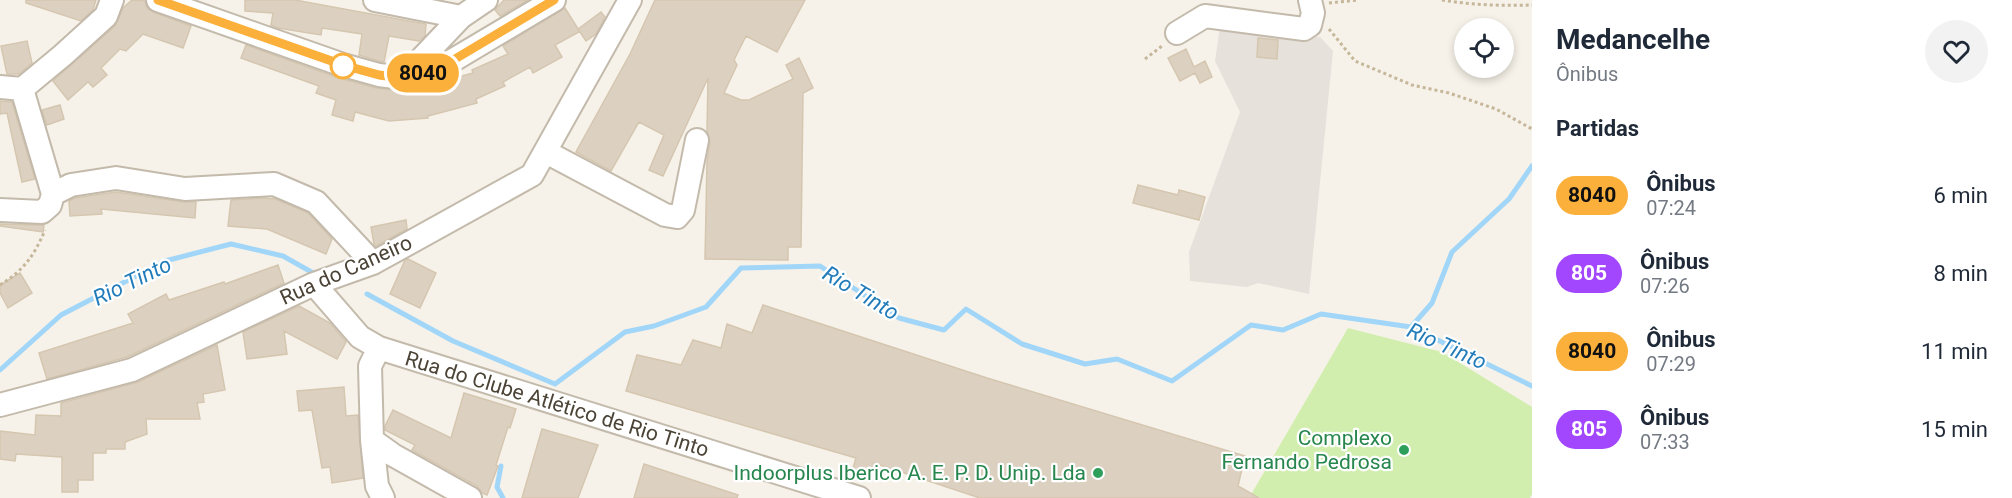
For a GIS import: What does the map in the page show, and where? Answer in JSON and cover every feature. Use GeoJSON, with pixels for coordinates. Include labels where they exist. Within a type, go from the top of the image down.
{"type":"FeatureCollection","features":[{"type":"Feature","properties":{"kind":"street"},"geometry":{"type":"LineString","coordinates":[[50,201],[11,88],[63,56],[106,16],[112,0]]}},
{"type":"Feature","properties":{"kind":"street"},"geometry":{"type":"LineString","coordinates":[[375,0],[461,17]]}},
{"type":"Feature","properties":{"kind":"street"},"geometry":{"type":"LineString","coordinates":[[403,78],[461,17],[486,0]]}},
{"type":"Feature","properties":{"kind":"street"},"geometry":{"type":"LineString","coordinates":[[163,1],[343,65],[379,75],[403,78],[433,70],[450,62],[554,0]]}},
{"type":"Feature","properties":{"kind":"street","name":"Rua do Caneiro"},"geometry":{"type":"LineString","coordinates":[[0,405],[132,370],[314,284],[373,263],[532,175],[630,0]]}},
{"type":"Feature","properties":{"kind":"street"},"geometry":{"type":"LineString","coordinates":[[1177,33],[1205,16],[1304,29],[1310,25],[1311,7]]}},
{"type":"Feature","properties":{"kind":"street"},"geometry":{"type":"LineString","coordinates":[[546,152],[665,215],[677,217],[682,210],[697,140]]}},
{"type":"Feature","properties":{"kind":"street"},"geometry":{"type":"LineString","coordinates":[[0,210],[42,212],[50,201],[70,185],[116,178],[185,189],[274,184],[316,202],[373,263]]}},
{"type":"Feature","properties":{"kind":"street","name":"Rua do Clube Atlético de Rio Tinto"},"geometry":{"type":"LineString","coordinates":[[314,284],[360,336],[379,348],[859,498]]}},
{"type":"Feature","properties":{"kind":"street"},"geometry":{"type":"LineString","coordinates":[[379,348],[370,366],[372,440],[377,486],[383,498]]}},
{"type":"Feature","properties":{"kind":"street"},"geometry":{"type":"LineString","coordinates":[[372,440],[393,455],[470,498]]}},
{"type":"Feature","properties":{"kind":"path"},"geometry":{"type":"LineString","coordinates":[[1358,0],[1311,7],[1355,61],[1412,85],[1449,93],[1496,109],[1532,129]]}},
{"type":"Feature","properties":{"kind":"path"},"geometry":{"type":"LineString","coordinates":[[1442,0],[1463,4],[1532,5]]}},
{"type":"Feature","properties":{"kind":"path"},"geometry":{"type":"LineString","coordinates":[[0,285],[21,271],[36,252],[46,230],[50,201]]}},
{"type":"Feature","properties":{"kind":"shaded area"},"geometry":{"type":"Polygon","coordinates":[[[1220,27],[1320,37],[1333,51],[1309,294],[1258,283],[1247,287],[1190,281],[1189,252],[1240,112],[1215,61],[1220,27]]]}},
{"type":"Feature","properties":{"kind":"green space","name":"Complexo Fernando Pedrosa"},"geometry":{"type":"Polygon","coordinates":[[[1348,328],[1442,352],[1532,407],[1532,494],[1530,498],[1249,498],[1348,328]]]}},
{"type":"Feature","properties":{"kind":"building"},"geometry":{"type":"Polygon","coordinates":[[[26,0],[96,0],[93,10],[81,21],[26,3],[26,0]]]}},
{"type":"Feature","properties":{"kind":"building"},"geometry":{"type":"Polygon","coordinates":[[[132,0],[145,1],[147,8],[153,12],[191,26],[183,48],[143,34],[126,51],[120,49],[101,68],[107,75],[93,87],[88,82],[68,100],[53,81],[115,26],[123,8],[132,0]]]}},
{"type":"Feature","properties":{"kind":"building"},"geometry":{"type":"Polygon","coordinates":[[[245,0],[295,0],[426,24],[425,36],[419,41],[389,36],[384,62],[382,62],[359,55],[362,34],[322,28],[321,35],[278,28],[271,25],[273,13],[245,11],[245,0]]]}},
{"type":"Feature","properties":{"kind":"building"},"geometry":{"type":"Polygon","coordinates":[[[504,0],[528,0],[500,16],[495,10],[504,0]]]}},
{"type":"Feature","properties":{"kind":"building"},"geometry":{"type":"Polygon","coordinates":[[[655,0],[805,0],[777,52],[746,36],[734,60],[737,65],[724,93],[741,100],[749,100],[793,79],[786,65],[799,58],[813,88],[803,93],[801,247],[788,247],[788,260],[705,259],[707,161],[710,142],[707,131],[708,78],[663,176],[649,170],[664,135],[639,122],[611,171],[576,152],[630,54],[655,0]]]}},
{"type":"Feature","properties":{"kind":"building"},"geometry":{"type":"Polygon","coordinates":[[[565,8],[579,32],[555,45],[562,57],[533,73],[530,67],[503,82],[505,86],[476,99],[477,103],[428,116],[428,118],[389,121],[355,112],[353,121],[332,115],[336,100],[316,93],[319,86],[241,58],[246,45],[339,78],[376,88],[406,91],[473,73],[472,70],[508,54],[503,46],[565,8]]]}},
{"type":"Feature","properties":{"kind":"building"},"geometry":{"type":"Polygon","coordinates":[[[601,12],[605,17],[596,34],[586,41],[578,29],[601,12]]]}},
{"type":"Feature","properties":{"kind":"building"},"geometry":{"type":"Polygon","coordinates":[[[1258,38],[1278,40],[1277,59],[1257,57],[1258,38]]]}},
{"type":"Feature","properties":{"kind":"building"},"geometry":{"type":"Polygon","coordinates":[[[27,41],[32,63],[19,74],[7,74],[1,46],[27,41]]]}},
{"type":"Feature","properties":{"kind":"building"},"geometry":{"type":"Polygon","coordinates":[[[1186,49],[1194,67],[1205,61],[1212,77],[1200,83],[1195,73],[1180,81],[1168,58],[1186,49]]]}},
{"type":"Feature","properties":{"kind":"building"},"geometry":{"type":"Polygon","coordinates":[[[0,101],[12,102],[35,179],[22,182],[7,113],[0,114],[0,101]]]}},
{"type":"Feature","properties":{"kind":"building"},"geometry":{"type":"Polygon","coordinates":[[[60,105],[64,119],[47,125],[42,110],[60,105]]]}},
{"type":"Feature","properties":{"kind":"building"},"geometry":{"type":"Polygon","coordinates":[[[1138,185],[1178,195],[1179,190],[1205,197],[1199,220],[1133,203],[1138,185]]]}},
{"type":"Feature","properties":{"kind":"building"},"geometry":{"type":"Polygon","coordinates":[[[116,192],[196,202],[195,218],[101,209],[102,214],[70,216],[69,201],[75,198],[116,192]]]}},
{"type":"Feature","properties":{"kind":"building"},"geometry":{"type":"Polygon","coordinates":[[[275,199],[308,213],[332,239],[326,254],[267,229],[228,226],[231,200],[275,199]]]}},
{"type":"Feature","properties":{"kind":"building"},"geometry":{"type":"Polygon","coordinates":[[[406,220],[407,229],[376,246],[374,244],[371,227],[406,220]]]}},
{"type":"Feature","properties":{"kind":"building"},"geometry":{"type":"Polygon","coordinates":[[[0,224],[44,225],[43,232],[0,226],[0,224]]]}},
{"type":"Feature","properties":{"kind":"building"},"geometry":{"type":"Polygon","coordinates":[[[408,259],[436,273],[420,308],[390,294],[405,260],[408,259]]]}},
{"type":"Feature","properties":{"kind":"building"},"geometry":{"type":"Polygon","coordinates":[[[278,265],[284,283],[127,357],[47,379],[39,353],[133,323],[128,314],[166,294],[169,300],[224,282],[225,284],[278,265]]]}},
{"type":"Feature","properties":{"kind":"building"},"geometry":{"type":"Polygon","coordinates":[[[20,273],[32,293],[8,308],[0,293],[0,285],[20,273]]]}},
{"type":"Feature","properties":{"kind":"building"},"geometry":{"type":"Polygon","coordinates":[[[763,305],[987,378],[1245,456],[1238,486],[1259,498],[980,498],[874,463],[871,474],[853,468],[856,458],[626,391],[637,355],[681,365],[693,340],[721,348],[727,324],[752,333],[763,305]]]}},
{"type":"Feature","properties":{"kind":"building"},"geometry":{"type":"Polygon","coordinates":[[[299,306],[330,323],[346,342],[337,359],[284,331],[287,354],[247,359],[243,332],[299,306]]]}},
{"type":"Feature","properties":{"kind":"building"},"geometry":{"type":"Polygon","coordinates":[[[217,345],[225,390],[203,394],[204,402],[197,403],[200,419],[146,419],[147,434],[125,442],[125,449],[106,449],[106,453],[93,453],[93,480],[78,480],[78,492],[62,492],[62,457],[16,454],[15,461],[0,459],[0,431],[35,435],[36,415],[61,416],[61,403],[138,382],[217,345]]]}},
{"type":"Feature","properties":{"kind":"building"},"geometry":{"type":"Polygon","coordinates":[[[344,387],[346,416],[358,415],[363,478],[332,483],[330,467],[322,468],[312,410],[299,411],[297,391],[344,387]]]}},
{"type":"Feature","properties":{"kind":"building"},"geometry":{"type":"Polygon","coordinates":[[[464,393],[516,409],[510,428],[508,427],[496,465],[498,466],[487,495],[482,493],[477,486],[412,450],[415,445],[385,430],[393,410],[451,438],[464,393]]]}},
{"type":"Feature","properties":{"kind":"building"},"geometry":{"type":"Polygon","coordinates":[[[542,429],[598,445],[578,498],[522,498],[542,429]]]}},
{"type":"Feature","properties":{"kind":"building"},"geometry":{"type":"Polygon","coordinates":[[[644,464],[738,495],[737,498],[634,498],[644,464]]]}},
{"type":"Feature","properties":{"kind":"waterway"},"geometry":{"type":"LineString","coordinates":[[1411,327],[1432,303],[1452,252],[1509,199],[1532,166]]}},
{"type":"Feature","properties":{"kind":"waterway","name":"Rio Tinto"},"geometry":{"type":"LineString","coordinates":[[0,370],[61,315],[165,261],[231,244],[283,256],[315,274]]}},
{"type":"Feature","properties":{"kind":"waterway","name":"Rio Tinto"},"geometry":{"type":"LineString","coordinates":[[367,294],[453,341],[555,384],[625,332],[654,326],[706,307],[741,268],[820,266],[899,318],[944,330],[966,309],[1022,344],[1085,364],[1117,359],[1172,381],[1251,325],[1283,330],[1321,314],[1411,327],[1532,386]]}},
{"type":"Feature","properties":{"kind":"waterway"},"geometry":{"type":"LineString","coordinates":[[501,466],[497,487],[503,498]]}},
{"type":"Feature","properties":{"kind":"bus line","name":"8040"},"geometry":{"type":"LineString","coordinates":[[158,0],[343,65],[379,75],[403,78],[433,70],[450,62],[554,0]]}},
{"type":"Feature","properties":{"kind":"place","name":"Complexo Fernando Pedrosa"},"geometry":{"type":"Point","coordinates":[1404,450]}},
{"type":"Feature","properties":{"kind":"place","name":"Indoorplus Iberico A. E. P. D. Unip. Lda"},"geometry":{"type":"Point","coordinates":[1098,473]}}]}
